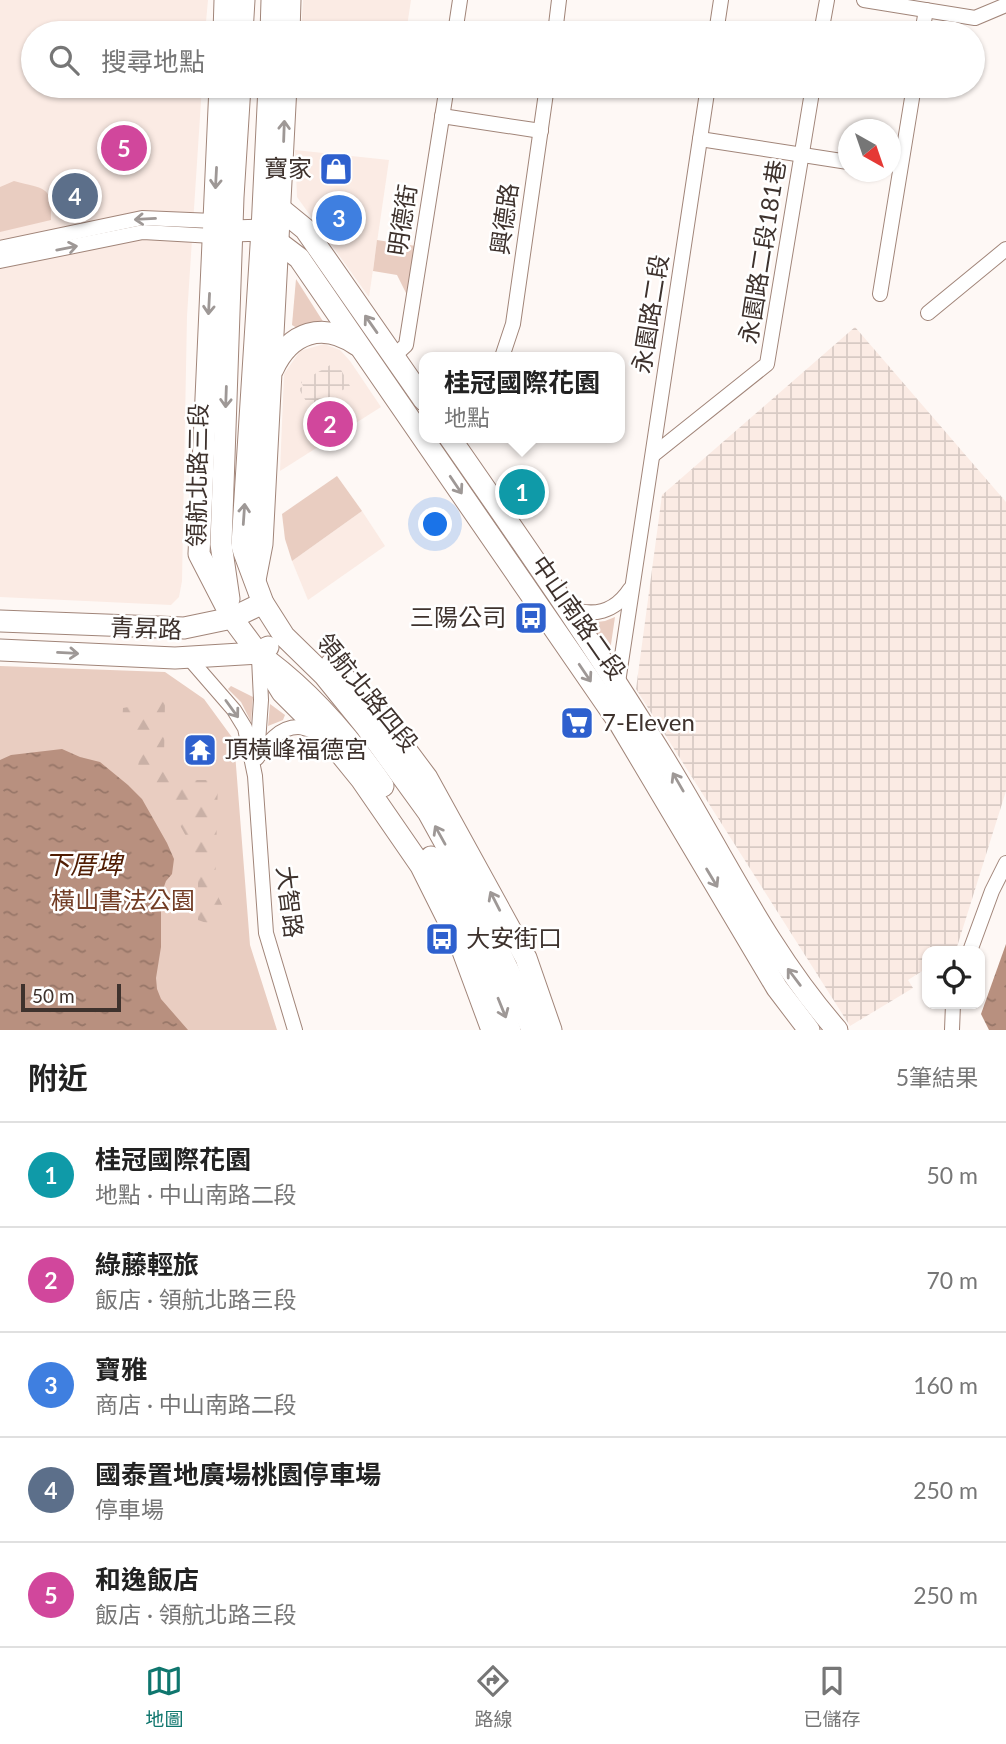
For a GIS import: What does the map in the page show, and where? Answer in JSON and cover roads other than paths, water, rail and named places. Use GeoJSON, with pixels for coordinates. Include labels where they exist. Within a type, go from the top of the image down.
{"type":"FeatureCollection","features":[{"type":"Feature","properties":{"kind":"main road"},"geometry":{"type":"LineString","coordinates":[[224,21],[225,0]]}},
{"type":"Feature","properties":{"kind":"main road"},"geometry":{"type":"LineString","coordinates":[[243,21],[244,0]]}},
{"type":"Feature","properties":{"kind":"main road"},"geometry":{"type":"LineString","coordinates":[[271,21],[272,0]]}},
{"type":"Feature","properties":{"kind":"main road"},"geometry":{"type":"LineString","coordinates":[[289,21],[290,0]]}},
{"type":"Feature","properties":{"kind":"main road","name":"領航北路三段"},"geometry":{"type":"LineString","coordinates":[[220,98],[221,544],[232,618]]}},
{"type":"Feature","properties":{"kind":"main road","name":"領航北路三段"},"geometry":{"type":"LineString","coordinates":[[219,229],[233,197],[239,98]]}},
{"type":"Feature","properties":{"kind":"main road","name":"領航北路三段"},"geometry":{"type":"LineString","coordinates":[[269,98],[272,202]]}},
{"type":"Feature","properties":{"kind":"main road","name":"領航北路三段"},"geometry":{"type":"LineString","coordinates":[[285,98],[272,202],[243,545],[263,603],[285,636]]}},
{"type":"Feature","properties":{"kind":"main road"},"geometry":{"type":"LineString","coordinates":[[233,197],[272,202],[305,229],[419,393]]}},
{"type":"Feature","properties":{"kind":"main road"},"geometry":{"type":"LineString","coordinates":[[219,229],[270,236]]}},
{"type":"Feature","properties":{"kind":"main road","name":"領航北路三段"},"geometry":{"type":"LineString","coordinates":[[255,580],[262,544],[272,370],[270,236]]}},
{"type":"Feature","properties":{"kind":"main road","name":"中山南路二段"},"geometry":{"type":"LineString","coordinates":[[270,236],[299,258],[362,348],[419,421]]}},
{"type":"Feature","properties":{"kind":"main road"},"geometry":{"type":"LineString","coordinates":[[272,370],[279,355],[292,342],[311,332],[331,332],[362,348]]}},
{"type":"Feature","properties":{"kind":"main road","name":"中山南路二段"},"geometry":{"type":"LineString","coordinates":[[434,443],[614,715],[777,988],[809,1030]]}},
{"type":"Feature","properties":{"kind":"main road","name":"中山南路二段"},"geometry":{"type":"LineString","coordinates":[[453,443],[618,685],[664,758],[765,934],[800,986],[837,1030]]}},
{"type":"Feature","properties":{"kind":"main road","name":"青昇路"},"geometry":{"type":"LineString","coordinates":[[0,621],[184,628],[232,618],[263,603]]}},
{"type":"Feature","properties":{"kind":"main road","name":"領航北路四段"},"geometry":{"type":"LineString","coordinates":[[232,618],[282,692],[326,736],[361,779],[421,866],[461,946],[492,1030]]}},
{"type":"Feature","properties":{"kind":"main road","name":"青昇路"},"geometry":{"type":"LineString","coordinates":[[0,650],[188,657],[258,653],[285,636]]}},
{"type":"Feature","properties":{"kind":"main road","name":"領航北路四段"},"geometry":{"type":"LineString","coordinates":[[285,636],[324,675],[428,812],[465,879],[510,974],[532,1030]]}},
{"type":"Feature","properties":{"kind":"main road","name":"領航北路四段"},"geometry":{"type":"LineString","coordinates":[[285,636],[321,654],[380,715],[427,778],[526,958],[551,1030]]}},
{"type":"Feature","properties":{"kind":"main road","name":"領航北路四段"},"geometry":{"type":"LineString","coordinates":[[258,653],[292,679],[364,759],[421,840],[453,893],[510,1030]]}},
{"type":"Feature","properties":{"kind":"street"},"geometry":{"type":"LineString","coordinates":[[457,21],[460,0]]}},
{"type":"Feature","properties":{"kind":"street"},"geometry":{"type":"LineString","coordinates":[[556,21],[559,0]]}},
{"type":"Feature","properties":{"kind":"street"},"geometry":{"type":"LineString","coordinates":[[718,21],[721,0]]}},
{"type":"Feature","properties":{"kind":"street"},"geometry":{"type":"LineString","coordinates":[[823,21],[827,0]]}},
{"type":"Feature","properties":{"kind":"street"},"geometry":{"type":"LineString","coordinates":[[864,0],[975,18],[1006,5]]}},
{"type":"Feature","properties":{"kind":"street"},"geometry":{"type":"LineString","coordinates":[[924,21],[926,10]]}},
{"type":"Feature","properties":{"kind":"street","name":"明德街"},"geometry":{"type":"LineString","coordinates":[[394,356],[406,345],[445,98]]}},
{"type":"Feature","properties":{"kind":"street","name":"興德路"},"geometry":{"type":"LineString","coordinates":[[504,352],[513,324],[545,98]]}},
{"type":"Feature","properties":{"kind":"street","name":"永園路二段"},"geometry":{"type":"LineString","coordinates":[[614,715],[706,98]]}},
{"type":"Feature","properties":{"kind":"street","name":"永園路二段181巷"},"geometry":{"type":"LineString","coordinates":[[653,455],[767,364],[811,98]]}},
{"type":"Feature","properties":{"kind":"street"},"geometry":{"type":"LineString","coordinates":[[901,143],[911,98]]}},
{"type":"Feature","properties":{"kind":"street"},"geometry":{"type":"LineString","coordinates":[[442,116],[541,131]]}},
{"type":"Feature","properties":{"kind":"street"},"geometry":{"type":"LineString","coordinates":[[700,139],[838,160]]}},
{"type":"Feature","properties":{"kind":"street"},"geometry":{"type":"LineString","coordinates":[[880,294],[893,182]]}},
{"type":"Feature","properties":{"kind":"street"},"geometry":{"type":"LineString","coordinates":[[0,248],[142,218],[219,229]]}},
{"type":"Feature","properties":{"kind":"street"},"geometry":{"type":"LineString","coordinates":[[0,261],[144,232],[219,229]]}},
{"type":"Feature","properties":{"kind":"street"},"geometry":{"type":"LineString","coordinates":[[928,313],[1006,250]]}},
{"type":"Feature","properties":{"kind":"street"},"geometry":{"type":"LineString","coordinates":[[566,607],[578,612],[607,610],[622,602],[633,585]]}},
{"type":"Feature","properties":{"kind":"street","name":"大智路"},"geometry":{"type":"LineString","coordinates":[[254,776],[261,700],[258,653]]}},
{"type":"Feature","properties":{"kind":"street","name":"大智路"},"geometry":{"type":"LineString","coordinates":[[188,657],[220,693],[245,728],[254,776],[266,933],[295,1030]]}},
{"type":"Feature","properties":{"kind":"street"},"geometry":{"type":"LineString","coordinates":[[257,759],[269,742],[282,731],[299,727],[326,736]]}},
{"type":"Feature","properties":{"kind":"street"},"geometry":{"type":"LineString","coordinates":[[972,946],[992,891],[1006,863]]}},
{"type":"Feature","properties":{"kind":"street"},"geometry":{"type":"LineString","coordinates":[[952,1030],[953,1009]]}},
{"type":"Feature","properties":{"kind":"water","name":"下厝埤"},"geometry":{"type":"Polygon","coordinates":[[[62,749],[100,762],[128,785],[142,799],[167,843],[174,859],[172,874],[161,895],[161,947],[157,989],[161,999],[188,1030],[0,1030],[0,760],[11,755],[62,749]]]}},
{"type":"Feature","properties":{"kind":"water"},"geometry":{"type":"Polygon","coordinates":[[[1006,944],[1006,1030],[989,1030],[981,1014],[1006,944]]]}},
{"type":"Feature","properties":{"kind":"place","name":"和逸飯店"},"geometry":{"type":"Point","coordinates":[124,148]}},
{"type":"Feature","properties":{"kind":"place","name":"寶家"},"geometry":{"type":"Point","coordinates":[336,169]}},
{"type":"Feature","properties":{"kind":"place","name":"國泰置地廣場桃園停車場"},"geometry":{"type":"Point","coordinates":[75,196]}},
{"type":"Feature","properties":{"kind":"place","name":"寶雅"},"geometry":{"type":"Point","coordinates":[339,218]}},
{"type":"Feature","properties":{"kind":"place","name":"綠藤輕旅"},"geometry":{"type":"Point","coordinates":[330,424]}},
{"type":"Feature","properties":{"kind":"place","name":"桂冠國際花園"},"geometry":{"type":"Point","coordinates":[522,492]}},
{"type":"Feature","properties":{"kind":"place","name":"三陽公司"},"geometry":{"type":"Point","coordinates":[531,618]}},
{"type":"Feature","properties":{"kind":"place","name":"7-Eleven"},"geometry":{"type":"Point","coordinates":[577,723]}},
{"type":"Feature","properties":{"kind":"place","name":"頂橫峰福德宮"},"geometry":{"type":"Point","coordinates":[200,750]}},
{"type":"Feature","properties":{"kind":"place","name":"大安街口"},"geometry":{"type":"Point","coordinates":[442,939]}},
{"type":"Feature","properties":{"kind":"park label","name":"橫山書法公園"},"geometry":{"type":"Point","coordinates":[123,901]}}]}
